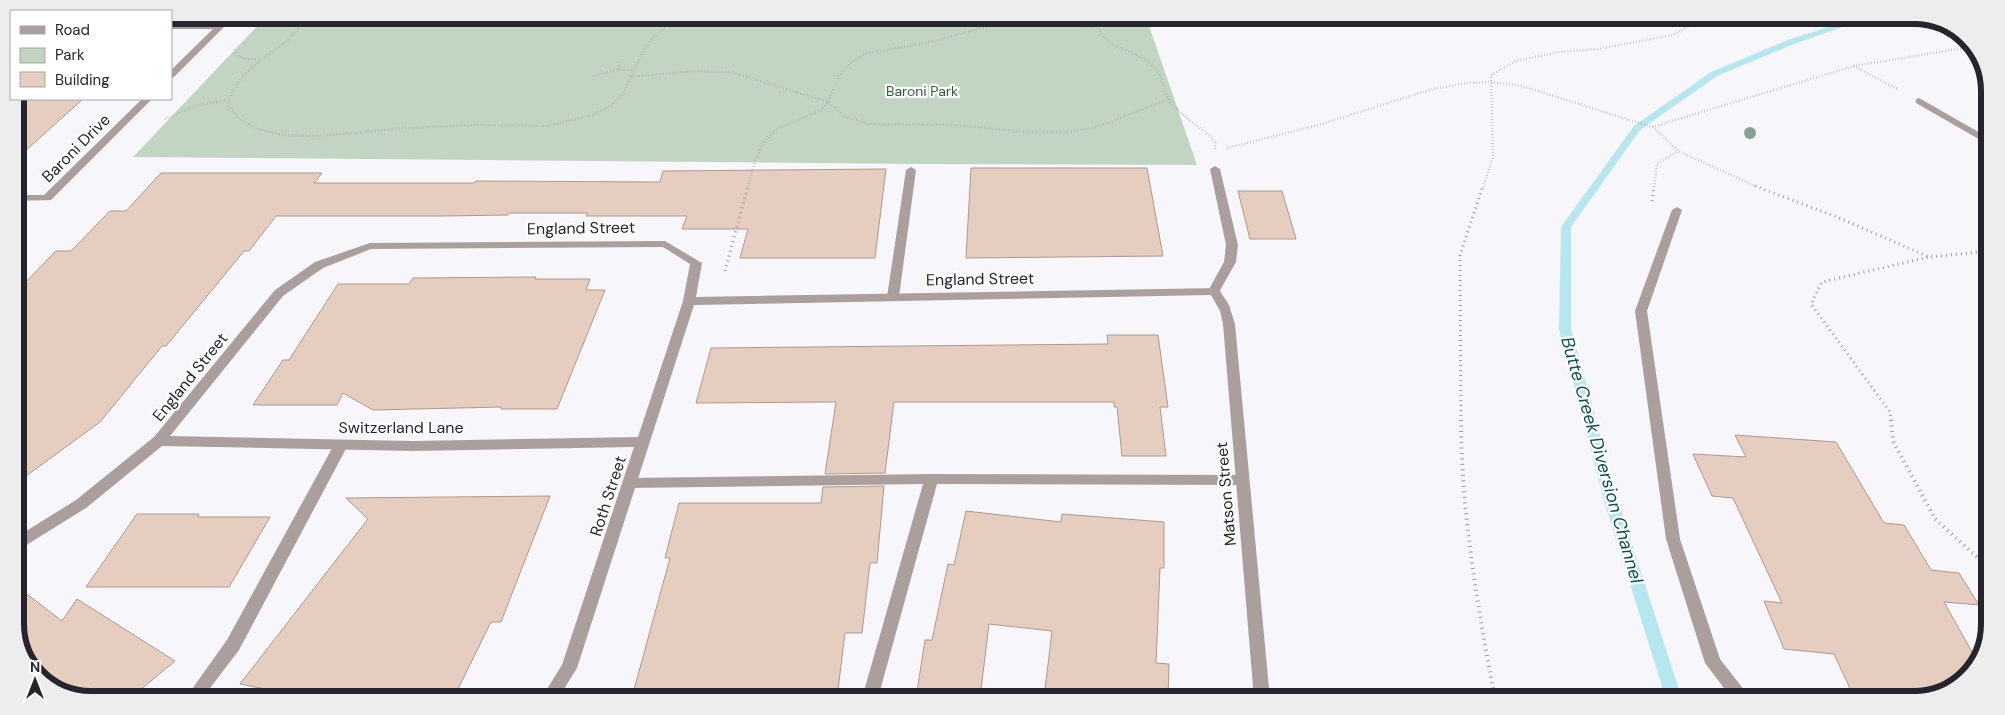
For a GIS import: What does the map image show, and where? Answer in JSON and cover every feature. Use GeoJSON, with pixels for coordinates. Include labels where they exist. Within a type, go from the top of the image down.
{"type":"FeatureCollection","features":[{"type":"Feature","properties":{"kind":"street"},"geometry":{"type":"LineString","coordinates":[[172,26],[221,26]]}},
{"type":"Feature","properties":{"kind":"street"},"geometry":{"type":"LineString","coordinates":[[172,74],[221,26]]}},
{"type":"Feature","properties":{"kind":"street","name":"Baroni Drive"},"geometry":{"type":"LineString","coordinates":[[24,198],[47,198],[146,100]]}},
{"type":"Feature","properties":{"kind":"street"},"geometry":{"type":"LineString","coordinates":[[1919,101],[1981,137]]}},
{"type":"Feature","properties":{"kind":"street"},"geometry":{"type":"LineString","coordinates":[[893,297],[911,170]]}},
{"type":"Feature","properties":{"kind":"street"},"geometry":{"type":"LineString","coordinates":[[1214,170],[1232,245],[1230,262],[1214,291]]}},
{"type":"Feature","properties":{"kind":"street"},"geometry":{"type":"LineString","coordinates":[[1677,210],[1641,311],[1642,320],[1672,539],[1713,663],[1736,691]]}},
{"type":"Feature","properties":{"kind":"street","name":"England Street"},"geometry":{"type":"LineString","coordinates":[[24,540],[81,504],[159,441],[279,293],[319,265],[370,246],[665,244],[696,263],[689,301],[1214,291]]}},
{"type":"Feature","properties":{"kind":"street","name":"Matson Street"},"geometry":{"type":"LineString","coordinates":[[1214,291],[1224,304],[1231,324],[1230,347],[1261,691]]}},
{"type":"Feature","properties":{"kind":"street","name":"Roth Street"},"geometry":{"type":"LineString","coordinates":[[554,691],[570,668],[689,301]]}},
{"type":"Feature","properties":{"kind":"street","name":"Switzerland Lane"},"geometry":{"type":"LineString","coordinates":[[159,441],[413,446],[644,442]]}},
{"type":"Feature","properties":{"kind":"street"},"geometry":{"type":"LineString","coordinates":[[199,691],[233,645],[341,445]]}},
{"type":"Feature","properties":{"kind":"street"},"geometry":{"type":"LineString","coordinates":[[872,691],[932,479]]}},
{"type":"Feature","properties":{"kind":"street"},"geometry":{"type":"LineString","coordinates":[[630,483],[932,479],[1242,480]]}},
{"type":"Feature","properties":{"kind":"path"},"geometry":{"type":"LineString","coordinates":[[303,24],[297,33],[261,59],[242,76],[230,94],[228,106],[239,118],[257,129],[282,136],[320,136],[405,128],[473,125],[547,126],[593,115],[612,105],[623,94],[645,47],[667,24]]}},
{"type":"Feature","properties":{"kind":"path"},"geometry":{"type":"LineString","coordinates":[[717,300],[754,164],[763,143],[775,130],[821,110],[828,102],[838,76],[850,64],[867,53],[926,42],[996,24]]}},
{"type":"Feature","properties":{"kind":"path"},"geometry":{"type":"LineString","coordinates":[[1066,24],[1096,27]]}},
{"type":"Feature","properties":{"kind":"path"},"geometry":{"type":"LineString","coordinates":[[1095,24],[1104,40],[1143,58],[1155,68],[1163,80],[1169,99],[1206,131],[1215,142],[1214,170]]}},
{"type":"Feature","properties":{"kind":"path"},"geometry":{"type":"LineString","coordinates":[[1493,691],[1484,646],[1461,471],[1460,255],[1493,157],[1491,75],[1516,62],[1558,52],[1598,50],[1673,35],[1693,24]]}},
{"type":"Feature","properties":{"kind":"path"},"geometry":{"type":"LineString","coordinates":[[1652,127],[1854,66],[1965,48]]}},
{"type":"Feature","properties":{"kind":"path"},"geometry":{"type":"LineString","coordinates":[[618,70],[619,62]]}},
{"type":"Feature","properties":{"kind":"path"},"geometry":{"type":"LineString","coordinates":[[1854,66],[1919,101]]}},
{"type":"Feature","properties":{"kind":"path"},"geometry":{"type":"LineString","coordinates":[[593,76],[618,70],[633,70]]}},
{"type":"Feature","properties":{"kind":"path"},"geometry":{"type":"LineString","coordinates":[[630,77],[695,70],[731,72],[828,102],[840,114],[859,122],[875,125],[934,124],[1060,133],[1087,129],[1112,122],[1169,99]]}},
{"type":"Feature","properties":{"kind":"path"},"geometry":{"type":"LineString","coordinates":[[1214,151],[1322,124],[1429,90],[1466,83],[1490,82],[1522,86],[1652,127],[1678,151],[1751,184],[1837,217],[1928,257]]}},
{"type":"Feature","properties":{"kind":"path"},"geometry":{"type":"LineString","coordinates":[[120,125],[160,122],[199,105],[229,100]]}},
{"type":"Feature","properties":{"kind":"path"},"geometry":{"type":"LineString","coordinates":[[1981,252],[1928,257],[1822,282],[1811,304],[1890,412],[1893,441],[1935,518],[1981,560]]}},
{"type":"Feature","properties":{"kind":"green space","name":"Baroni Park"},"geometry":{"type":"Polygon","coordinates":[[[259,24],[1148,24],[1197,165],[923,164],[133,157],[259,24]]]}},
{"type":"Feature","properties":{"kind":"building"},"geometry":{"type":"Polygon","coordinates":[[[24,100],[82,100],[24,152],[24,100]]]}},
{"type":"Feature","properties":{"kind":"building"},"geometry":{"type":"Polygon","coordinates":[[[971,168],[1147,168],[1163,256],[966,258],[971,168]]]}},
{"type":"Feature","properties":{"kind":"building"},"geometry":{"type":"Polygon","coordinates":[[[886,169],[875,258],[740,258],[748,229],[682,229],[687,216],[586,216],[588,213],[509,213],[508,215],[441,216],[276,216],[249,251],[244,251],[166,346],[162,346],[100,422],[24,477],[24,284],[56,251],[71,251],[110,211],[126,211],[161,173],[322,173],[314,183],[474,183],[476,181],[660,182],[663,171],[886,169]]]}},
{"type":"Feature","properties":{"kind":"building"},"geometry":{"type":"Polygon","coordinates":[[[1238,191],[1282,191],[1296,239],[1250,239],[1238,191]]]}},
{"type":"Feature","properties":{"kind":"building"},"geometry":{"type":"Polygon","coordinates":[[[536,277],[535,279],[590,279],[586,290],[605,290],[557,409],[501,409],[501,407],[373,410],[343,393],[337,405],[253,405],[283,360],[289,360],[338,284],[409,284],[413,278],[536,277]]]}},
{"type":"Feature","properties":{"kind":"building"},"geometry":{"type":"Polygon","coordinates":[[[1107,335],[1158,335],[1168,407],[1160,407],[1166,456],[1122,456],[1117,407],[1114,407],[1114,402],[894,402],[885,473],[825,474],[836,402],[696,403],[711,348],[1108,344],[1107,335]]]}},
{"type":"Feature","properties":{"kind":"building"},"geometry":{"type":"Polygon","coordinates":[[[1735,435],[1836,442],[1884,523],[1904,525],[1931,570],[1959,573],[1979,605],[1944,602],[1974,655],[1962,672],[1936,688],[1923,691],[1851,691],[1834,654],[1784,649],[1764,601],[1782,603],[1733,498],[1712,496],[1693,454],[1746,457],[1735,435]]]}},
{"type":"Feature","properties":{"kind":"building"},"geometry":{"type":"Polygon","coordinates":[[[884,486],[877,563],[870,563],[862,633],[845,633],[838,691],[634,691],[670,558],[665,558],[679,503],[821,503],[823,487],[884,486]]]}},
{"type":"Feature","properties":{"kind":"building"},"geometry":{"type":"Polygon","coordinates":[[[550,496],[501,622],[491,622],[457,691],[275,691],[240,684],[368,519],[346,498],[550,496]]]}},
{"type":"Feature","properties":{"kind":"building"},"geometry":{"type":"Polygon","coordinates":[[[966,511],[1061,522],[1062,514],[1164,522],[1164,568],[1160,568],[1156,663],[1169,664],[1168,691],[1045,691],[1052,631],[989,624],[981,691],[917,691],[925,640],[932,640],[948,564],[954,565],[966,511]]]}},
{"type":"Feature","properties":{"kind":"building"},"geometry":{"type":"Polygon","coordinates":[[[137,514],[199,514],[198,517],[270,517],[229,587],[86,587],[137,514]]]}},
{"type":"Feature","properties":{"kind":"building"},"geometry":{"type":"Polygon","coordinates":[[[24,592],[62,621],[77,599],[175,661],[139,691],[82,691],[60,684],[60,655],[32,655],[29,650],[24,629],[24,592]]]}},
{"type":"Feature","properties":{"kind":"waterway","name":"Butte Creek Diversion Channel"},"geometry":{"type":"LineString","coordinates":[[1671,691],[1612,504],[1565,329],[1566,227],[1637,128],[1714,74],[1791,42],[1846,24]]}}]}
